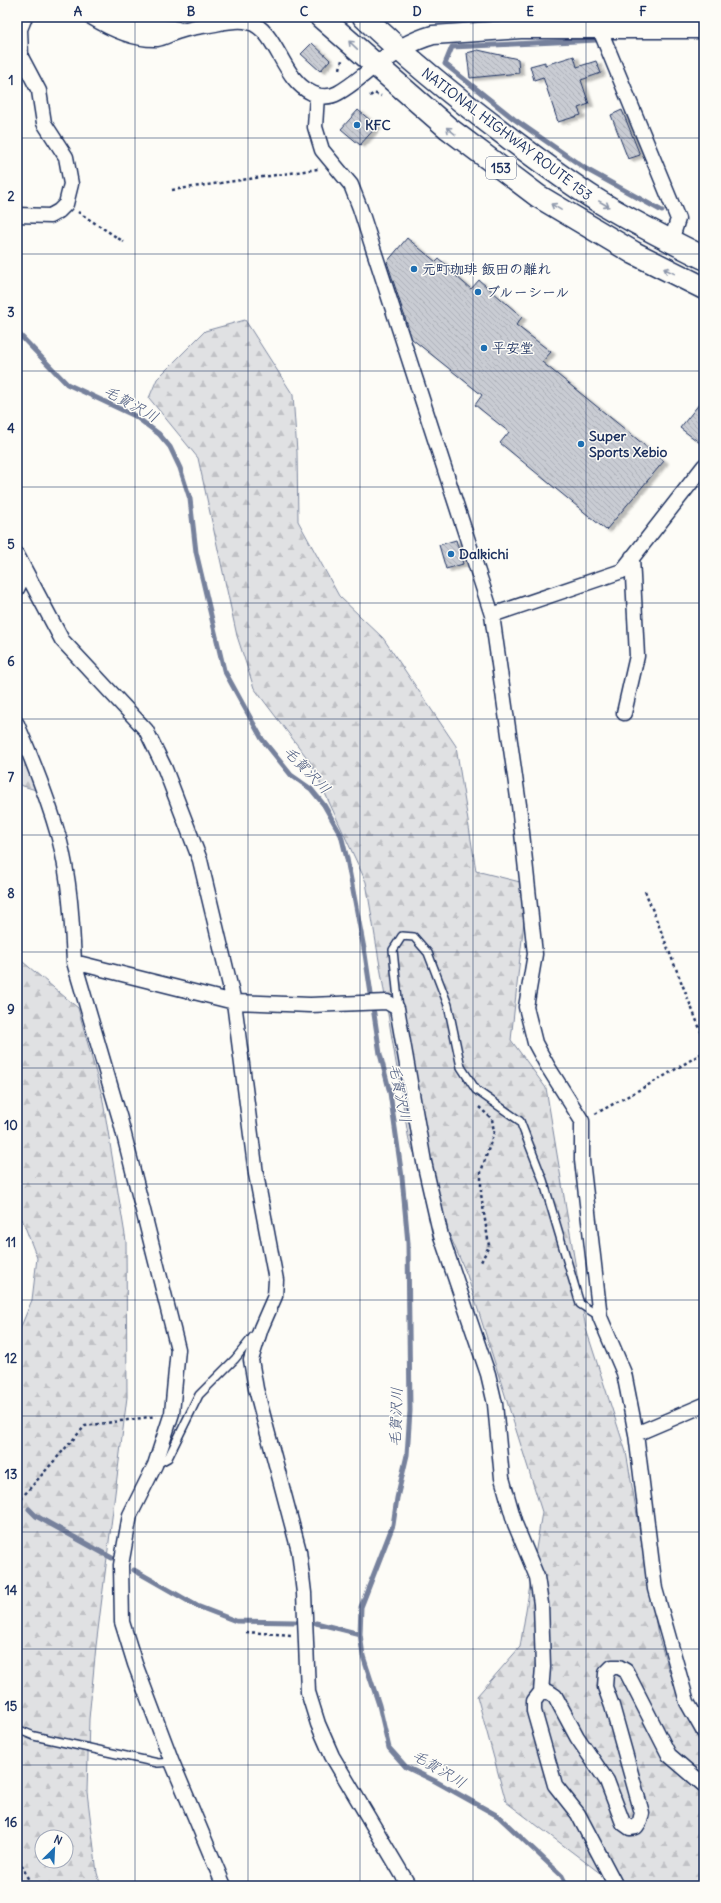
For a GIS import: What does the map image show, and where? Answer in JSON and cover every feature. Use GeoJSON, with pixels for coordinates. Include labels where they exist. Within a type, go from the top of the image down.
{"type":"FeatureCollection","features":[{"type":"Feature","properties":{"kind":"highway","name":"NATIONAL HIGHWAY ROUTE 153"},"geometry":{"type":"LineString","coordinates":[[321,17],[346,38],[375,66],[404,89],[448,128],[538,196],[634,253],[704,288]]}},
{"type":"Feature","properties":{"kind":"highway","name":"NATIONAL HIGHWAY ROUTE 153"},"geometry":{"type":"LineString","coordinates":[[364,17],[398,50],[443,88],[541,162],[594,198],[704,258]]}},
{"type":"Feature","properties":{"kind":"street"},"geometry":{"type":"LineString","coordinates":[[17,215],[50,216],[66,204],[71,184],[66,157],[44,123],[39,91],[21,57],[20,29],[25,17]]}},
{"type":"Feature","properties":{"kind":"street"},"geometry":{"type":"LineString","coordinates":[[91,17],[135,37],[158,39],[181,30],[226,22],[248,21],[257,26],[267,36],[292,79],[304,89],[317,96],[327,97],[338,93],[398,50],[420,38],[433,34],[595,26],[704,29]]}},
{"type":"Feature","properties":{"kind":"street"},"geometry":{"type":"LineString","coordinates":[[119,17],[132,25],[141,27],[173,27],[181,30]]}},
{"type":"Feature","properties":{"kind":"street"},"geometry":{"type":"LineString","coordinates":[[595,26],[678,220],[671,241]]}},
{"type":"Feature","properties":{"kind":"street"},"geometry":{"type":"LineString","coordinates":[[317,96],[315,127],[322,150],[351,185],[360,208],[492,615],[519,805],[536,954],[526,1008],[535,1043],[548,1067],[582,1121],[582,1160],[600,1317],[624,1373],[636,1434],[655,1589],[687,1702],[704,1732]]}},
{"type":"Feature","properties":{"kind":"street"},"geometry":{"type":"LineString","coordinates":[[492,615],[622,571],[704,466]]}},
{"type":"Feature","properties":{"kind":"street"},"geometry":{"type":"LineString","coordinates":[[17,555],[62,640],[146,730],[165,769],[200,860],[234,1002],[256,1174],[276,1280],[275,1296],[260,1328],[251,1360],[256,1389],[299,1551],[306,1636],[308,1692],[318,1724],[332,1756],[409,1886]]}},
{"type":"Feature","properties":{"kind":"street"},"geometry":{"type":"LineString","coordinates":[[624,713],[637,656],[632,558]]}},
{"type":"Feature","properties":{"kind":"street"},"geometry":{"type":"LineString","coordinates":[[17,589],[25,572]]}},
{"type":"Feature","properties":{"kind":"street"},"geometry":{"type":"LineString","coordinates":[[17,724],[45,793],[59,839],[71,901],[74,962],[120,1120],[178,1349],[172,1413],[155,1465],[130,1515],[121,1565],[122,1622],[135,1664],[172,1762],[224,1886]]}},
{"type":"Feature","properties":{"kind":"street"},"geometry":{"type":"LineString","coordinates":[[74,962],[234,1002],[310,1005],[387,1002],[397,1008],[424,1162],[441,1236],[488,1374],[495,1404],[502,1478],[515,1524],[537,1576],[541,1604],[543,1666],[542,1692],[534,1701],[534,1712],[555,1785],[578,1814],[616,1886]]}},
{"type":"Feature","properties":{"kind":"street"},"geometry":{"type":"LineString","coordinates":[[636,1434],[704,1405]]}},
{"type":"Feature","properties":{"kind":"street"},"geometry":{"type":"LineString","coordinates":[[542,1692],[549,1692],[555,1696],[577,1737],[607,1781],[623,1823],[630,1828],[636,1827],[640,1821],[642,1813],[605,1686],[606,1673],[612,1667],[619,1667],[626,1671],[669,1755],[704,1785]]}},
{"type":"Feature","properties":{"kind":"lane"},"geometry":{"type":"LineString","coordinates":[[402,1037],[392,950],[402,936],[414,937],[428,953],[448,1005],[461,1067],[476,1090],[520,1121],[543,1180],[580,1304],[600,1317]]}},
{"type":"Feature","properties":{"kind":"lane"},"geometry":{"type":"LineString","coordinates":[[155,1465],[168,1458],[199,1395],[235,1359],[260,1328]]}},
{"type":"Feature","properties":{"kind":"lane"},"geometry":{"type":"LineString","coordinates":[[17,1729],[34,1736],[158,1763],[172,1762]]}},
{"type":"Feature","properties":{"kind":"path"},"geometry":{"type":"LineString","coordinates":[[172,190],[337,167]]}},
{"type":"Feature","properties":{"kind":"path"},"geometry":{"type":"LineString","coordinates":[[66,204],[124,242]]}},
{"type":"Feature","properties":{"kind":"path"},"geometry":{"type":"LineString","coordinates":[[646,891],[704,1039]]}},
{"type":"Feature","properties":{"kind":"path"},"geometry":{"type":"LineString","coordinates":[[582,1121],[661,1078],[704,1052]]}},
{"type":"Feature","properties":{"kind":"path"},"geometry":{"type":"LineString","coordinates":[[476,1090],[474,1100],[481,1110],[492,1119],[494,1132],[481,1172],[481,1194],[489,1246],[481,1262]]}},
{"type":"Feature","properties":{"kind":"path"},"geometry":{"type":"LineString","coordinates":[[17,1504],[86,1426],[172,1413]]}},
{"type":"Feature","properties":{"kind":"path"},"geometry":{"type":"LineString","coordinates":[[246,1632],[306,1636]]}},
{"type":"Feature","properties":{"kind":"path"},"geometry":{"type":"LineString","coordinates":[[17,1854],[30,1883],[33,1886]]}},
{"type":"Feature","properties":{"kind":"green space"},"geometry":{"type":"Polygon","coordinates":[[[245,320],[293,395],[297,452],[298,521],[339,596],[383,638],[456,746],[476,871],[528,884],[511,1040],[546,1088],[586,1329],[626,1452],[658,1635],[669,1671],[704,1753],[704,1886],[617,1886],[506,1802],[477,1696],[520,1647],[542,1512],[467,1275],[409,1141],[366,882],[311,763],[254,688],[237,636],[198,458],[149,398],[157,379],[205,331],[245,320]]]}},
{"type":"Feature","properties":{"kind":"green space"},"geometry":{"type":"Polygon","coordinates":[[[17,724],[45,793],[17,784],[17,724]]]}},
{"type":"Feature","properties":{"kind":"green space"},"geometry":{"type":"Polygon","coordinates":[[[17,957],[78,1008],[102,1095],[126,1241],[127,1397],[96,1646],[89,1719],[87,1792],[97,1873],[101,1886],[17,1886],[17,1336],[32,1300],[37,1258],[17,1206],[17,957]]]}},
{"type":"Feature","properties":{"kind":"building"},"geometry":{"type":"Polygon","coordinates":[[[312,43],[330,60],[320,71],[301,54],[312,43]]]}},
{"type":"Feature","properties":{"kind":"building"},"geometry":{"type":"Polygon","coordinates":[[[478,50],[518,59],[519,73],[470,78],[467,53],[478,50]]]}},
{"type":"Feature","properties":{"kind":"building"},"geometry":{"type":"Polygon","coordinates":[[[574,56],[577,67],[596,61],[601,73],[581,80],[589,104],[578,108],[581,115],[558,122],[543,77],[534,80],[530,66],[545,62],[545,65],[574,56]]]}},
{"type":"Feature","properties":{"kind":"building"},"geometry":{"type":"Polygon","coordinates":[[[358,110],[377,126],[360,145],[341,129],[358,110]]]}},
{"type":"Feature","properties":{"kind":"building"},"geometry":{"type":"Polygon","coordinates":[[[622,110],[640,155],[628,159],[611,115],[622,110]]]}},
{"type":"Feature","properties":{"kind":"building"},"geometry":{"type":"Polygon","coordinates":[[[407,238],[436,262],[439,259],[451,268],[449,270],[471,289],[479,280],[522,317],[516,325],[551,352],[542,362],[664,461],[606,530],[500,443],[509,432],[475,405],[482,395],[412,339],[387,262],[407,238]]]}},
{"type":"Feature","properties":{"kind":"building"},"geometry":{"type":"Polygon","coordinates":[[[704,398],[704,446],[680,428],[704,398]]]}},
{"type":"Feature","properties":{"kind":"building","name":"Dalkichi"},"geometry":{"type":"Polygon","coordinates":[[[456,540],[463,564],[446,569],[439,545],[456,540]]]}},
{"type":"Feature","properties":{"kind":"waterway"},"geometry":{"type":"LineString","coordinates":[[595,35],[597,40],[452,47],[445,64],[514,119],[586,169],[662,211]]}},
{"type":"Feature","properties":{"kind":"waterway","name":"毛賀沢川"},"geometry":{"type":"LineString","coordinates":[[17,332],[67,384],[135,416],[159,434],[170,447],[180,468],[190,499],[196,552],[224,670],[262,739],[291,775],[311,789],[324,805],[341,835],[365,954],[380,1054],[390,1093],[402,1177],[408,1243],[410,1411],[407,1455],[397,1498],[393,1525],[361,1607],[360,1634],[363,1656],[379,1705],[389,1748],[406,1767],[435,1781],[498,1816],[562,1876],[567,1886]]}},
{"type":"Feature","properties":{"kind":"waterway"},"geometry":{"type":"LineString","coordinates":[[29,1509],[36,1516],[112,1558]]}},
{"type":"Feature","properties":{"kind":"waterway"},"geometry":{"type":"LineString","coordinates":[[134,1570],[197,1606],[236,1621],[295,1622]]}},
{"type":"Feature","properties":{"kind":"waterway"},"geometry":{"type":"LineString","coordinates":[[316,1623],[360,1634]]}},
{"type":"Feature","properties":{"kind":"place","name":"KFC"},"geometry":{"type":"Point","coordinates":[357,125]}},
{"type":"Feature","properties":{"kind":"place","name":"元町珈琲 飯田の離れ"},"geometry":{"type":"Point","coordinates":[414,269]}},
{"type":"Feature","properties":{"kind":"place","name":"ブルーシール"},"geometry":{"type":"Point","coordinates":[478,292]}},
{"type":"Feature","properties":{"kind":"place","name":"平安堂"},"geometry":{"type":"Point","coordinates":[484,348]}},
{"type":"Feature","properties":{"kind":"place","name":"Super Sports Xebio"},"geometry":{"type":"Point","coordinates":[581,444]}},
{"type":"Feature","properties":{"kind":"place","name":"Dalkichi"},"geometry":{"type":"Point","coordinates":[451,554]}}]}
